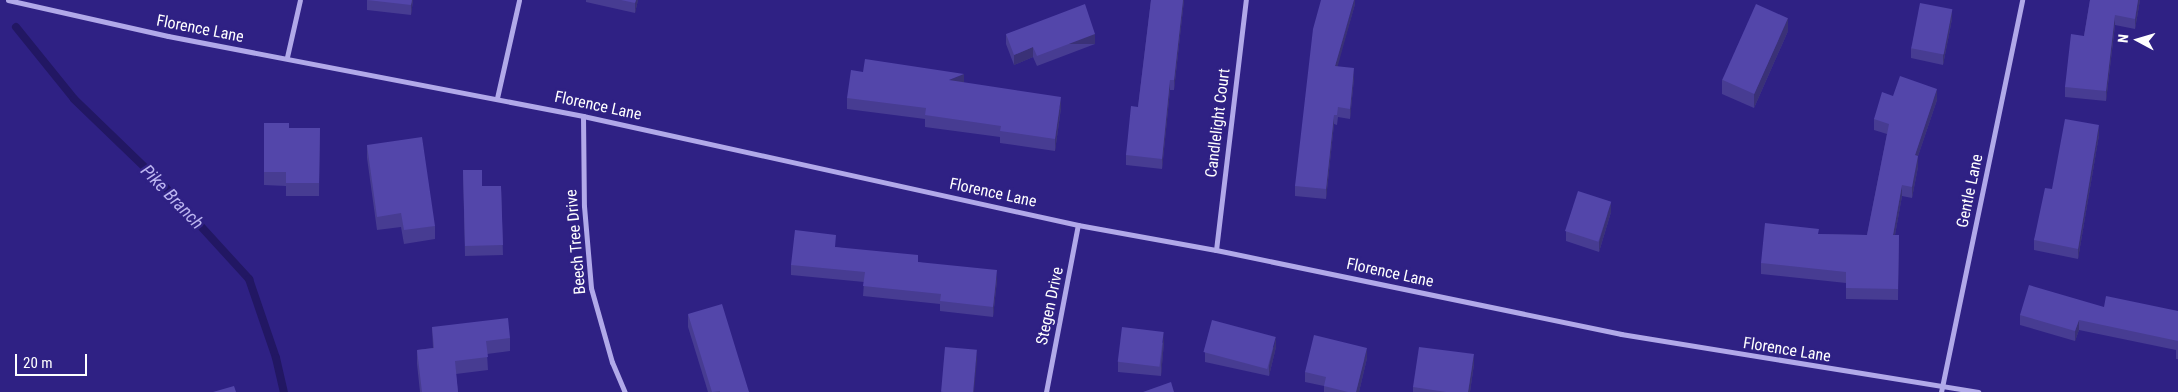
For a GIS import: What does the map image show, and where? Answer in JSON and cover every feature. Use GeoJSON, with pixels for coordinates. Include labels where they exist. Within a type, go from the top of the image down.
{"type":"FeatureCollection","features":[{"type":"Feature","properties":{"kind":"street","name":"Florence Lane"},"geometry":{"type":"LineString","coordinates":[[8,0],[168,36],[287,57],[583,116],[1078,225],[1216,250],[1621,334],[1942,390],[1978,392]]}},
{"type":"Feature","properties":{"kind":"street"},"geometry":{"type":"LineString","coordinates":[[287,57],[300,0]]}},
{"type":"Feature","properties":{"kind":"street"},"geometry":{"type":"LineString","coordinates":[[497,98],[519,0]]}},
{"type":"Feature","properties":{"kind":"street","name":"Candlelight Court"},"geometry":{"type":"LineString","coordinates":[[1216,250],[1246,0]]}},
{"type":"Feature","properties":{"kind":"street","name":"Gentle Lane"},"geometry":{"type":"LineString","coordinates":[[1942,390],[2022,0]]}},
{"type":"Feature","properties":{"kind":"street","name":"Beech Tree Drive"},"geometry":{"type":"LineString","coordinates":[[583,116],[584,206],[590,288],[612,362],[625,392]]}},
{"type":"Feature","properties":{"kind":"street","name":"Stegen Drive"},"geometry":{"type":"LineString","coordinates":[[1046,392],[1078,225]]}},
{"type":"Feature","properties":{"kind":"building"},"geometry":{"type":"Polygon","coordinates":[[[367,0],[412,0],[411,5],[367,0]]]}},
{"type":"Feature","properties":{"kind":"building"},"geometry":{"type":"Polygon","coordinates":[[[621,0],[636,0],[635,3],[621,0]]]}},
{"type":"Feature","properties":{"kind":"building"},"geometry":{"type":"Polygon","coordinates":[[[1151,0],[1183,0],[1174,80],[1170,80],[1162,159],[1126,155],[1131,106],[1138,107],[1151,0]]]}},
{"type":"Feature","properties":{"kind":"building"},"geometry":{"type":"Polygon","coordinates":[[[1321,0],[1354,0],[1335,66],[1354,68],[1350,109],[1338,107],[1337,115],[1334,115],[1326,189],[1295,186],[1313,29],[1321,0]]]}},
{"type":"Feature","properties":{"kind":"building"},"geometry":{"type":"Polygon","coordinates":[[[2090,0],[2138,0],[2135,19],[2115,15],[2106,91],[2065,87],[2071,34],[2084,36],[2090,0]]]}},
{"type":"Feature","properties":{"kind":"building"},"geometry":{"type":"Polygon","coordinates":[[[1920,3],[1952,9],[1944,54],[1911,48],[1920,3]]]}},
{"type":"Feature","properties":{"kind":"building"},"geometry":{"type":"Polygon","coordinates":[[[1085,4],[1095,34],[1037,56],[1033,47],[1014,55],[1006,34],[1085,4]]]}},
{"type":"Feature","properties":{"kind":"building"},"geometry":{"type":"Polygon","coordinates":[[[1756,4],[1788,18],[1754,94],[1722,80],[1756,4]]]}},
{"type":"Feature","properties":{"kind":"building"},"geometry":{"type":"Polygon","coordinates":[[[865,59],[964,74],[949,80],[1061,97],[1055,139],[1000,131],[1001,126],[925,115],[926,108],[847,98],[851,70],[863,72],[865,59]]]}},
{"type":"Feature","properties":{"kind":"building"},"geometry":{"type":"Polygon","coordinates":[[[1900,76],[1937,89],[1915,155],[1918,156],[1912,187],[1902,185],[1893,235],[1899,235],[1898,289],[1846,288],[1846,272],[1761,263],[1765,223],[1819,229],[1818,234],[1867,235],[1889,124],[1874,119],[1882,92],[1893,96],[1900,76]]]}},
{"type":"Feature","properties":{"kind":"building"},"geometry":{"type":"Polygon","coordinates":[[[2065,119],[2099,125],[2078,249],[2034,240],[2045,188],[2052,189],[2065,119]]]}},
{"type":"Feature","properties":{"kind":"building"},"geometry":{"type":"Polygon","coordinates":[[[264,123],[289,123],[289,128],[320,128],[319,183],[286,183],[286,172],[264,172],[264,123]]]}},
{"type":"Feature","properties":{"kind":"building"},"geometry":{"type":"Polygon","coordinates":[[[422,137],[435,226],[404,230],[401,213],[377,217],[367,145],[422,137]]]}},
{"type":"Feature","properties":{"kind":"building"},"geometry":{"type":"Polygon","coordinates":[[[463,170],[482,170],[482,186],[501,186],[503,245],[465,246],[463,170]]]}},
{"type":"Feature","properties":{"kind":"building"},"geometry":{"type":"Polygon","coordinates":[[[1578,191],[1611,202],[1598,242],[1565,231],[1578,191]]]}},
{"type":"Feature","properties":{"kind":"building"},"geometry":{"type":"Polygon","coordinates":[[[795,230],[836,235],[835,247],[918,255],[918,262],[997,270],[993,307],[940,301],[941,294],[863,286],[865,272],[791,265],[795,230]]]}},
{"type":"Feature","properties":{"kind":"building"},"geometry":{"type":"Polygon","coordinates":[[[2029,285],[2104,307],[2106,296],[2178,311],[2178,341],[2079,320],[2075,331],[2020,315],[2029,285]]]}},
{"type":"Feature","properties":{"kind":"building"},"geometry":{"type":"Polygon","coordinates":[[[722,304],[749,392],[712,392],[688,314],[722,304]]]}},
{"type":"Feature","properties":{"kind":"building"},"geometry":{"type":"Polygon","coordinates":[[[508,318],[510,338],[486,341],[488,357],[455,361],[458,392],[422,392],[417,350],[434,348],[432,327],[508,318]]]}},
{"type":"Feature","properties":{"kind":"building"},"geometry":{"type":"Polygon","coordinates":[[[1212,320],[1276,337],[1267,369],[1203,352],[1212,320]]]}},
{"type":"Feature","properties":{"kind":"building"},"geometry":{"type":"Polygon","coordinates":[[[1122,327],[1164,332],[1159,367],[1118,362],[1122,327]]]}},
{"type":"Feature","properties":{"kind":"building"},"geometry":{"type":"Polygon","coordinates":[[[1314,335],[1367,348],[1356,392],[1324,386],[1326,377],[1305,372],[1314,335]]]}},
{"type":"Feature","properties":{"kind":"building"},"geometry":{"type":"Polygon","coordinates":[[[945,347],[977,350],[973,392],[941,392],[945,347]]]}},
{"type":"Feature","properties":{"kind":"building"},"geometry":{"type":"Polygon","coordinates":[[[1419,347],[1474,354],[1468,392],[1446,392],[1413,387],[1419,347]]]}},
{"type":"Feature","properties":{"kind":"building"},"geometry":{"type":"Polygon","coordinates":[[[1171,382],[1174,392],[1143,392],[1171,382]]]}},
{"type":"Feature","properties":{"kind":"building"},"geometry":{"type":"Polygon","coordinates":[[[234,386],[236,392],[213,392],[234,386]]]}},
{"type":"Feature","properties":{"kind":"waterway","name":"Pike Branch"},"geometry":{"type":"LineString","coordinates":[[16,27],[74,99],[165,187],[249,279],[276,358],[284,392]]}}]}
